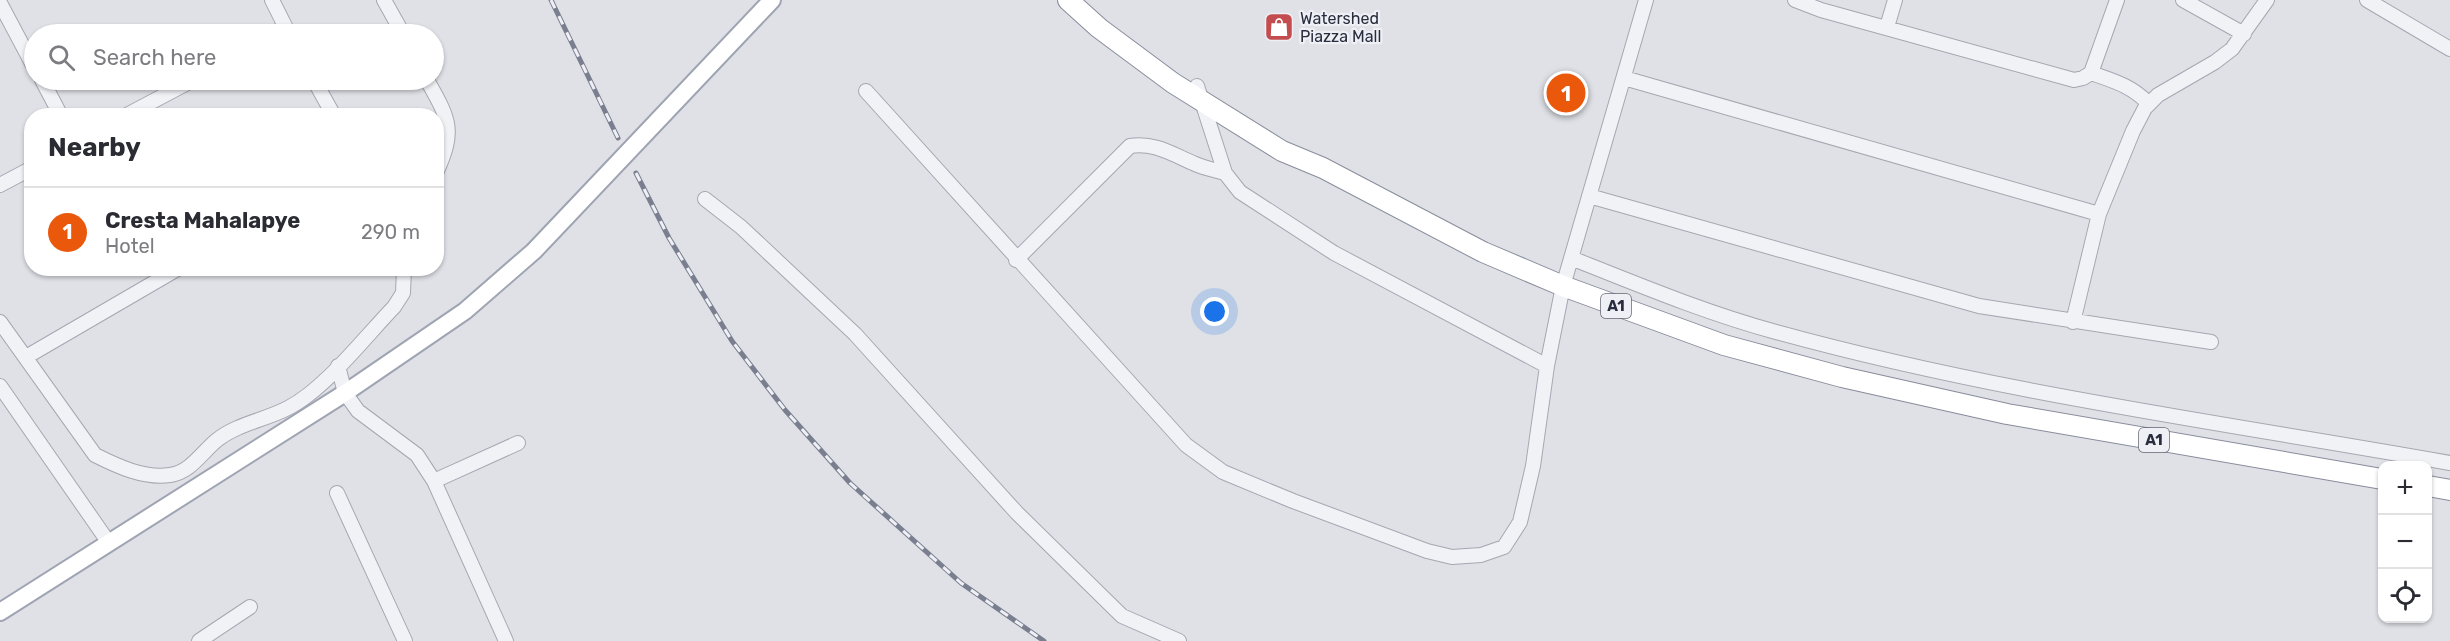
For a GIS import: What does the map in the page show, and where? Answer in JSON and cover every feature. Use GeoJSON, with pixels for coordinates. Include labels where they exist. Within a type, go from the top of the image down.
{"type":"FeatureCollection","features":[{"type":"Feature","properties":{"kind":"highway","name":"A1"},"geometry":{"type":"LineString","coordinates":[[1068,0],[1100,27],[1199,94],[1289,142],[1323,168],[1483,252],[1563,286],[1724,345],[1927,397],[2233,455],[2378,478]]}},
{"type":"Feature","properties":{"kind":"highway","name":"A1"},"geometry":{"type":"LineString","coordinates":[[1086,0],[1199,94]]}},
{"type":"Feature","properties":{"kind":"highway"},"geometry":{"type":"LineString","coordinates":[[2432,487],[2450,490]]}},
{"type":"Feature","properties":{"kind":"main road"},"geometry":{"type":"LineString","coordinates":[[0,612],[345,393],[465,311],[534,251],[772,0]]}},
{"type":"Feature","properties":{"kind":"street"},"geometry":{"type":"LineString","coordinates":[[272,0],[284,24]]}},
{"type":"Feature","properties":{"kind":"street"},"geometry":{"type":"LineString","coordinates":[[384,0],[397,24]]}},
{"type":"Feature","properties":{"kind":"street"},"geometry":{"type":"LineString","coordinates":[[866,91],[1185,445],[1223,472],[1427,551],[1452,557],[1481,555],[1504,547],[1520,522],[1533,466],[1547,366],[1563,286],[1646,0]]}},
{"type":"Feature","properties":{"kind":"street"},"geometry":{"type":"LineString","coordinates":[[1795,0],[1821,10],[2074,80],[2084,78],[2091,73],[2117,0]]}},
{"type":"Feature","properties":{"kind":"street"},"geometry":{"type":"LineString","coordinates":[[1887,27],[1895,0]]}},
{"type":"Feature","properties":{"kind":"street"},"geometry":{"type":"LineString","coordinates":[[2184,0],[2244,34]]}},
{"type":"Feature","properties":{"kind":"street"},"geometry":{"type":"LineString","coordinates":[[2073,322],[2099,214],[2133,131],[2149,104],[2158,95],[2215,62],[2232,49],[2267,0]]}},
{"type":"Feature","properties":{"kind":"street"},"geometry":{"type":"LineString","coordinates":[[2367,0],[2450,48]]}},
{"type":"Feature","properties":{"kind":"street"},"geometry":{"type":"LineString","coordinates":[[0,3],[24,48]]}},
{"type":"Feature","properties":{"kind":"street"},"geometry":{"type":"LineString","coordinates":[[2091,73],[2122,83],[2136,91],[2149,104]]}},
{"type":"Feature","properties":{"kind":"street"},"geometry":{"type":"LineString","coordinates":[[1624,78],[2099,214]]}},
{"type":"Feature","properties":{"kind":"street"},"geometry":{"type":"LineString","coordinates":[[47,90],[57,108]]}},
{"type":"Feature","properties":{"kind":"street"},"geometry":{"type":"LineString","coordinates":[[140,108],[174,90]]}},
{"type":"Feature","properties":{"kind":"street"},"geometry":{"type":"LineString","coordinates":[[320,90],[330,108]]}},
{"type":"Feature","properties":{"kind":"street"},"geometry":{"type":"LineString","coordinates":[[433,90],[443,108]]}},
{"type":"Feature","properties":{"kind":"street"},"geometry":{"type":"LineString","coordinates":[[1199,94],[1225,173],[1240,192],[1334,253],[1547,366]]}},
{"type":"Feature","properties":{"kind":"street"},"geometry":{"type":"LineString","coordinates":[[444,110],[447,115],[449,133],[448,146],[444,155]]}},
{"type":"Feature","properties":{"kind":"street"},"geometry":{"type":"LineString","coordinates":[[1016,260],[1130,146],[1142,144],[1161,148],[1196,165],[1225,173]]}},
{"type":"Feature","properties":{"kind":"street"},"geometry":{"type":"LineString","coordinates":[[0,185],[24,172]]}},
{"type":"Feature","properties":{"kind":"street"},"geometry":{"type":"LineString","coordinates":[[1589,196],[1979,306],[2211,342]]}},
{"type":"Feature","properties":{"kind":"street"},"geometry":{"type":"LineString","coordinates":[[705,199],[741,227],[855,334],[1017,513],[1122,616],[1179,641]]}},
{"type":"Feature","properties":{"kind":"street"},"geometry":{"type":"LineString","coordinates":[[1571,258],[1696,307],[1776,332],[1887,359],[2054,396],[2450,463]]}},
{"type":"Feature","properties":{"kind":"street"},"geometry":{"type":"LineString","coordinates":[[26,357],[165,276]]}},
{"type":"Feature","properties":{"kind":"street"},"geometry":{"type":"LineString","coordinates":[[0,322],[95,455],[119,467],[141,473],[169,476],[196,461],[216,440],[235,429],[288,408],[316,388],[399,300],[403,293],[404,276]]}},
{"type":"Feature","properties":{"kind":"street"},"geometry":{"type":"LineString","coordinates":[[338,366],[345,393],[358,411],[417,455],[434,481],[506,641]]}},
{"type":"Feature","properties":{"kind":"street"},"geometry":{"type":"LineString","coordinates":[[0,386],[109,543]]}},
{"type":"Feature","properties":{"kind":"street"},"geometry":{"type":"LineString","coordinates":[[434,481],[518,443]]}},
{"type":"Feature","properties":{"kind":"street"},"geometry":{"type":"LineString","coordinates":[[337,493],[405,641]]}},
{"type":"Feature","properties":{"kind":"street"},"geometry":{"type":"LineString","coordinates":[[199,641],[250,607]]}},
{"type":"Feature","properties":{"kind":"railway"},"geometry":{"type":"LineString","coordinates":[[551,0],[618,138]]}},
{"type":"Feature","properties":{"kind":"railway"},"geometry":{"type":"LineString","coordinates":[[636,173],[669,238],[732,341],[785,410],[850,483],[961,583],[1044,641]]}},
{"type":"Feature","properties":{"kind":"place","name":"Watershed Piazza Mall"},"geometry":{"type":"Point","coordinates":[1279,27]}},
{"type":"Feature","properties":{"kind":"place","name":"Cresta Mahalapye"},"geometry":{"type":"Point","coordinates":[1566,93]}}]}
